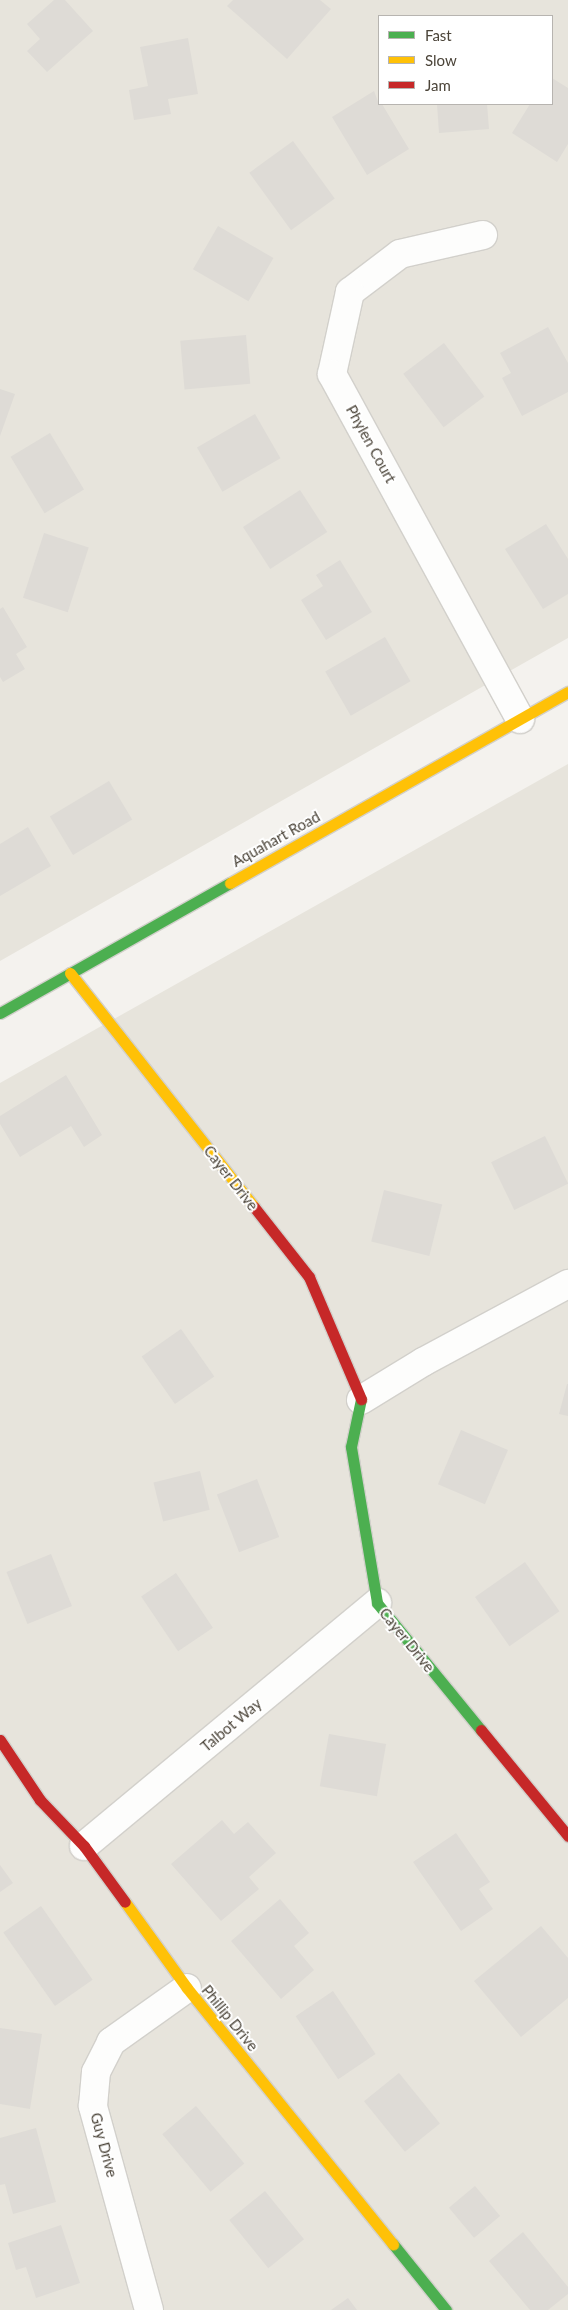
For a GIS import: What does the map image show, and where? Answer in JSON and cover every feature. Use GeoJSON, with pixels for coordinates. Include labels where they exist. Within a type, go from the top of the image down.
{"type":"FeatureCollection","features":[{"type":"Feature","properties":{"kind":"street","name":"Phylen Court"},"geometry":{"type":"LineString","coordinates":[[483,235],[400,254],[350,292],[332,374],[520,718]]}},
{"type":"Feature","properties":{"kind":"street","name":"Aquahart Road"},"geometry":{"type":"LineString","coordinates":[[0,1013],[568,692]]}},
{"type":"Feature","properties":{"kind":"street","name":"Cayer Drive"},"geometry":{"type":"LineString","coordinates":[[70,973],[309,1277],[362,1400],[351,1446],[377,1603],[568,1836]]}},
{"type":"Feature","properties":{"kind":"street"},"geometry":{"type":"LineString","coordinates":[[362,1400],[423,1362],[568,1284]]}},
{"type":"Feature","properties":{"kind":"street","name":"Talbot Way"},"geometry":{"type":"LineString","coordinates":[[84,1846],[377,1603]]}},
{"type":"Feature","properties":{"kind":"street","name":"Phillip Drive"},"geometry":{"type":"LineString","coordinates":[[0,1740],[4,1749],[40,1800],[84,1846],[187,1988],[446,2310]]}},
{"type":"Feature","properties":{"kind":"street","name":"Guy Drive"},"geometry":{"type":"LineString","coordinates":[[149,2310],[93,2106],[96,2072],[111,2042],[187,1988]]}},
{"type":"Feature","properties":{"kind":"shaded area"},"geometry":{"type":"Polygon","coordinates":[[[0,0],[568,0],[568,638],[0,961],[0,0]]]}},
{"type":"Feature","properties":{"kind":"shaded area"},"geometry":{"type":"Polygon","coordinates":[[[568,764],[568,2310],[0,2310],[0,1083],[568,764]]]}},
{"type":"Feature","properties":{"kind":"building"},"geometry":{"type":"Polygon","coordinates":[[[54,0],[65,0],[93,31],[47,72],[27,51],[40,39],[27,24],[54,0]]]}},
{"type":"Feature","properties":{"kind":"building"},"geometry":{"type":"Polygon","coordinates":[[[233,0],[320,0],[331,9],[287,59],[227,6],[233,0]]]}},
{"type":"Feature","properties":{"kind":"building"},"geometry":{"type":"Polygon","coordinates":[[[188,38],[198,94],[168,99],[171,114],[134,120],[129,90],[148,86],[140,47],[188,38]]]}},
{"type":"Feature","properties":{"kind":"building"},"geometry":{"type":"Polygon","coordinates":[[[553,79],[568,88],[568,144],[557,162],[512,133],[529,105],[553,105],[553,79]]]}},
{"type":"Feature","properties":{"kind":"building"},"geometry":{"type":"Polygon","coordinates":[[[374,91],[378,105],[383,105],[409,149],[367,175],[332,117],[374,91]]]}},
{"type":"Feature","properties":{"kind":"building"},"geometry":{"type":"Polygon","coordinates":[[[437,105],[487,105],[489,129],[439,133],[437,105]]]}},
{"type":"Feature","properties":{"kind":"building"},"geometry":{"type":"Polygon","coordinates":[[[293,141],[335,198],[291,230],[249,173],[293,141]]]}},
{"type":"Feature","properties":{"kind":"building"},"geometry":{"type":"Polygon","coordinates":[[[218,226],[273,258],[248,301],[193,269],[218,226]]]}},
{"type":"Feature","properties":{"kind":"building"},"geometry":{"type":"Polygon","coordinates":[[[548,327],[568,363],[568,392],[522,416],[502,378],[511,373],[500,353],[548,327]]]}},
{"type":"Feature","properties":{"kind":"building"},"geometry":{"type":"Polygon","coordinates":[[[246,335],[250,384],[185,390],[180,341],[246,335]]]}},
{"type":"Feature","properties":{"kind":"building"},"geometry":{"type":"Polygon","coordinates":[[[444,343],[484,397],[444,427],[403,374],[444,343]]]}},
{"type":"Feature","properties":{"kind":"building"},"geometry":{"type":"Polygon","coordinates":[[[0,389],[15,394],[0,436],[0,389]]]}},
{"type":"Feature","properties":{"kind":"building"},"geometry":{"type":"Polygon","coordinates":[[[255,414],[280,458],[222,492],[197,448],[255,414]]]}},
{"type":"Feature","properties":{"kind":"building"},"geometry":{"type":"Polygon","coordinates":[[[50,433],[84,490],[45,513],[11,457],[50,433]]]}},
{"type":"Feature","properties":{"kind":"building"},"geometry":{"type":"Polygon","coordinates":[[[300,490],[327,532],[270,569],[243,527],[300,490]]]}},
{"type":"Feature","properties":{"kind":"building"},"geometry":{"type":"Polygon","coordinates":[[[546,524],[568,559],[568,594],[543,609],[505,549],[546,524]]]}},
{"type":"Feature","properties":{"kind":"building"},"geometry":{"type":"Polygon","coordinates":[[[44,533],[89,548],[68,612],[23,598],[44,533]]]}},
{"type":"Feature","properties":{"kind":"building"},"geometry":{"type":"Polygon","coordinates":[[[340,560],[372,612],[326,640],[301,600],[323,586],[316,575],[340,560]]]}},
{"type":"Feature","properties":{"kind":"building"},"geometry":{"type":"Polygon","coordinates":[[[3,607],[27,647],[16,654],[25,669],[3,682],[0,677],[0,609],[3,607]]]}},
{"type":"Feature","properties":{"kind":"building"},"geometry":{"type":"Polygon","coordinates":[[[385,637],[410,681],[351,716],[325,672],[385,637]]]}},
{"type":"Feature","properties":{"kind":"building"},"geometry":{"type":"Polygon","coordinates":[[[109,781],[132,820],[73,855],[50,817],[109,781]]]}},
{"type":"Feature","properties":{"kind":"building"},"geometry":{"type":"Polygon","coordinates":[[[28,827],[51,866],[0,896],[0,844],[28,827]]]}},
{"type":"Feature","properties":{"kind":"building"},"geometry":{"type":"Polygon","coordinates":[[[66,1075],[102,1135],[84,1147],[71,1126],[20,1157],[0,1124],[0,1116],[66,1075]]]}},
{"type":"Feature","properties":{"kind":"building"},"geometry":{"type":"Polygon","coordinates":[[[545,1136],[568,1184],[514,1210],[491,1162],[545,1136]]]}},
{"type":"Feature","properties":{"kind":"building"},"geometry":{"type":"Polygon","coordinates":[[[384,1190],[442,1205],[429,1256],[371,1241],[384,1190]]]}},
{"type":"Feature","properties":{"kind":"building"},"geometry":{"type":"Polygon","coordinates":[[[181,1329],[214,1377],[175,1404],[142,1357],[181,1329]]]}},
{"type":"Feature","properties":{"kind":"building"},"geometry":{"type":"Polygon","coordinates":[[[568,1384],[568,1416],[559,1414],[568,1384]]]}},
{"type":"Feature","properties":{"kind":"building"},"geometry":{"type":"Polygon","coordinates":[[[461,1430],[508,1450],[485,1504],[438,1484],[461,1430]]]}},
{"type":"Feature","properties":{"kind":"building"},"geometry":{"type":"Polygon","coordinates":[[[200,1471],[210,1510],[163,1521],[153,1483],[200,1471]]]}},
{"type":"Feature","properties":{"kind":"building"},"geometry":{"type":"Polygon","coordinates":[[[257,1479],[279,1537],[239,1552],[217,1494],[257,1479]]]}},
{"type":"Feature","properties":{"kind":"building"},"geometry":{"type":"Polygon","coordinates":[[[51,1554],[72,1606],[27,1624],[6,1572],[51,1554]]]}},
{"type":"Feature","properties":{"kind":"building"},"geometry":{"type":"Polygon","coordinates":[[[525,1562],[559,1611],[509,1646],[475,1597],[525,1562]]]}},
{"type":"Feature","properties":{"kind":"building"},"geometry":{"type":"Polygon","coordinates":[[[176,1573],[213,1628],[178,1651],[141,1596],[176,1573]]]}},
{"type":"Feature","properties":{"kind":"building"},"geometry":{"type":"Polygon","coordinates":[[[329,1734],[386,1744],[377,1796],[320,1786],[329,1734]]]}},
{"type":"Feature","properties":{"kind":"building"},"geometry":{"type":"Polygon","coordinates":[[[222,1820],[234,1834],[248,1822],[276,1853],[249,1877],[259,1889],[221,1921],[171,1864],[222,1820]]]}},
{"type":"Feature","properties":{"kind":"building"},"geometry":{"type":"Polygon","coordinates":[[[456,1833],[490,1882],[479,1889],[493,1909],[461,1931],[413,1862],[456,1833]]]}},
{"type":"Feature","properties":{"kind":"building"},"geometry":{"type":"Polygon","coordinates":[[[0,1865],[13,1883],[0,1892],[0,1865]]]}},
{"type":"Feature","properties":{"kind":"building"},"geometry":{"type":"Polygon","coordinates":[[[280,1899],[309,1933],[294,1946],[314,1970],[281,1999],[231,1941],[280,1899]]]}},
{"type":"Feature","properties":{"kind":"building"},"geometry":{"type":"Polygon","coordinates":[[[41,1906],[93,1980],[55,2006],[3,1932],[41,1906]]]}},
{"type":"Feature","properties":{"kind":"building"},"geometry":{"type":"Polygon","coordinates":[[[541,1926],[568,1958],[568,1998],[521,2037],[474,1981],[541,1926]]]}},
{"type":"Feature","properties":{"kind":"building"},"geometry":{"type":"Polygon","coordinates":[[[333,1991],[375,2054],[338,2079],[296,2016],[333,1991]]]}},
{"type":"Feature","properties":{"kind":"building"},"geometry":{"type":"Polygon","coordinates":[[[0,2028],[42,2034],[30,2109],[0,2104],[0,2028]]]}},
{"type":"Feature","properties":{"kind":"building"},"geometry":{"type":"Polygon","coordinates":[[[399,2073],[440,2124],[405,2152],[364,2101],[399,2073]]]}},
{"type":"Feature","properties":{"kind":"building"},"geometry":{"type":"Polygon","coordinates":[[[196,2106],[244,2163],[211,2192],[162,2134],[196,2106]]]}},
{"type":"Feature","properties":{"kind":"building"},"geometry":{"type":"Polygon","coordinates":[[[36,2128],[56,2202],[13,2214],[5,2184],[0,2185],[0,2138],[36,2128]]]}},
{"type":"Feature","properties":{"kind":"building"},"geometry":{"type":"Polygon","coordinates":[[[475,2186],[500,2216],[474,2238],[449,2208],[475,2186]]]}},
{"type":"Feature","properties":{"kind":"building"},"geometry":{"type":"Polygon","coordinates":[[[265,2191],[304,2239],[268,2268],[229,2220],[265,2191]]]}},
{"type":"Feature","properties":{"kind":"building"},"geometry":{"type":"Polygon","coordinates":[[[61,2225],[80,2283],[36,2298],[26,2267],[16,2270],[8,2243],[61,2225]]]}},
{"type":"Feature","properties":{"kind":"building"},"geometry":{"type":"Polygon","coordinates":[[[523,2232],[568,2287],[568,2294],[548,2310],[530,2310],[489,2261],[523,2232]]]}},
{"type":"Feature","properties":{"kind":"building"},"geometry":{"type":"Polygon","coordinates":[[[348,2298],[357,2310],[331,2310],[348,2298]]]}},
{"type":"Feature","properties":{"kind":"traffic: fast"},"geometry":{"type":"LineString","coordinates":[[0,1013],[230,883]]}},
{"type":"Feature","properties":{"kind":"traffic: fast"},"geometry":{"type":"LineString","coordinates":[[361,1399],[351,1447],[377,1603],[481,1730]]}},
{"type":"Feature","properties":{"kind":"traffic: fast"},"geometry":{"type":"LineString","coordinates":[[393,2244],[446,2310]]}},
{"type":"Feature","properties":{"kind":"traffic: slow"},"geometry":{"type":"LineString","coordinates":[[230,883],[568,692]]}},
{"type":"Feature","properties":{"kind":"traffic: slow"},"geometry":{"type":"LineString","coordinates":[[70,973],[254,1207]]}},
{"type":"Feature","properties":{"kind":"traffic: slow"},"geometry":{"type":"LineString","coordinates":[[125,1902],[187,1988],[393,2244]]}},
{"type":"Feature","properties":{"kind":"traffic: jam"},"geometry":{"type":"LineString","coordinates":[[254,1207],[309,1277],[361,1399]]}},
{"type":"Feature","properties":{"kind":"traffic: jam"},"geometry":{"type":"LineString","coordinates":[[481,1730],[568,1836]]}},
{"type":"Feature","properties":{"kind":"traffic: jam"},"geometry":{"type":"LineString","coordinates":[[0,1740],[40,1800],[84,1846],[125,1902]]}}]}
